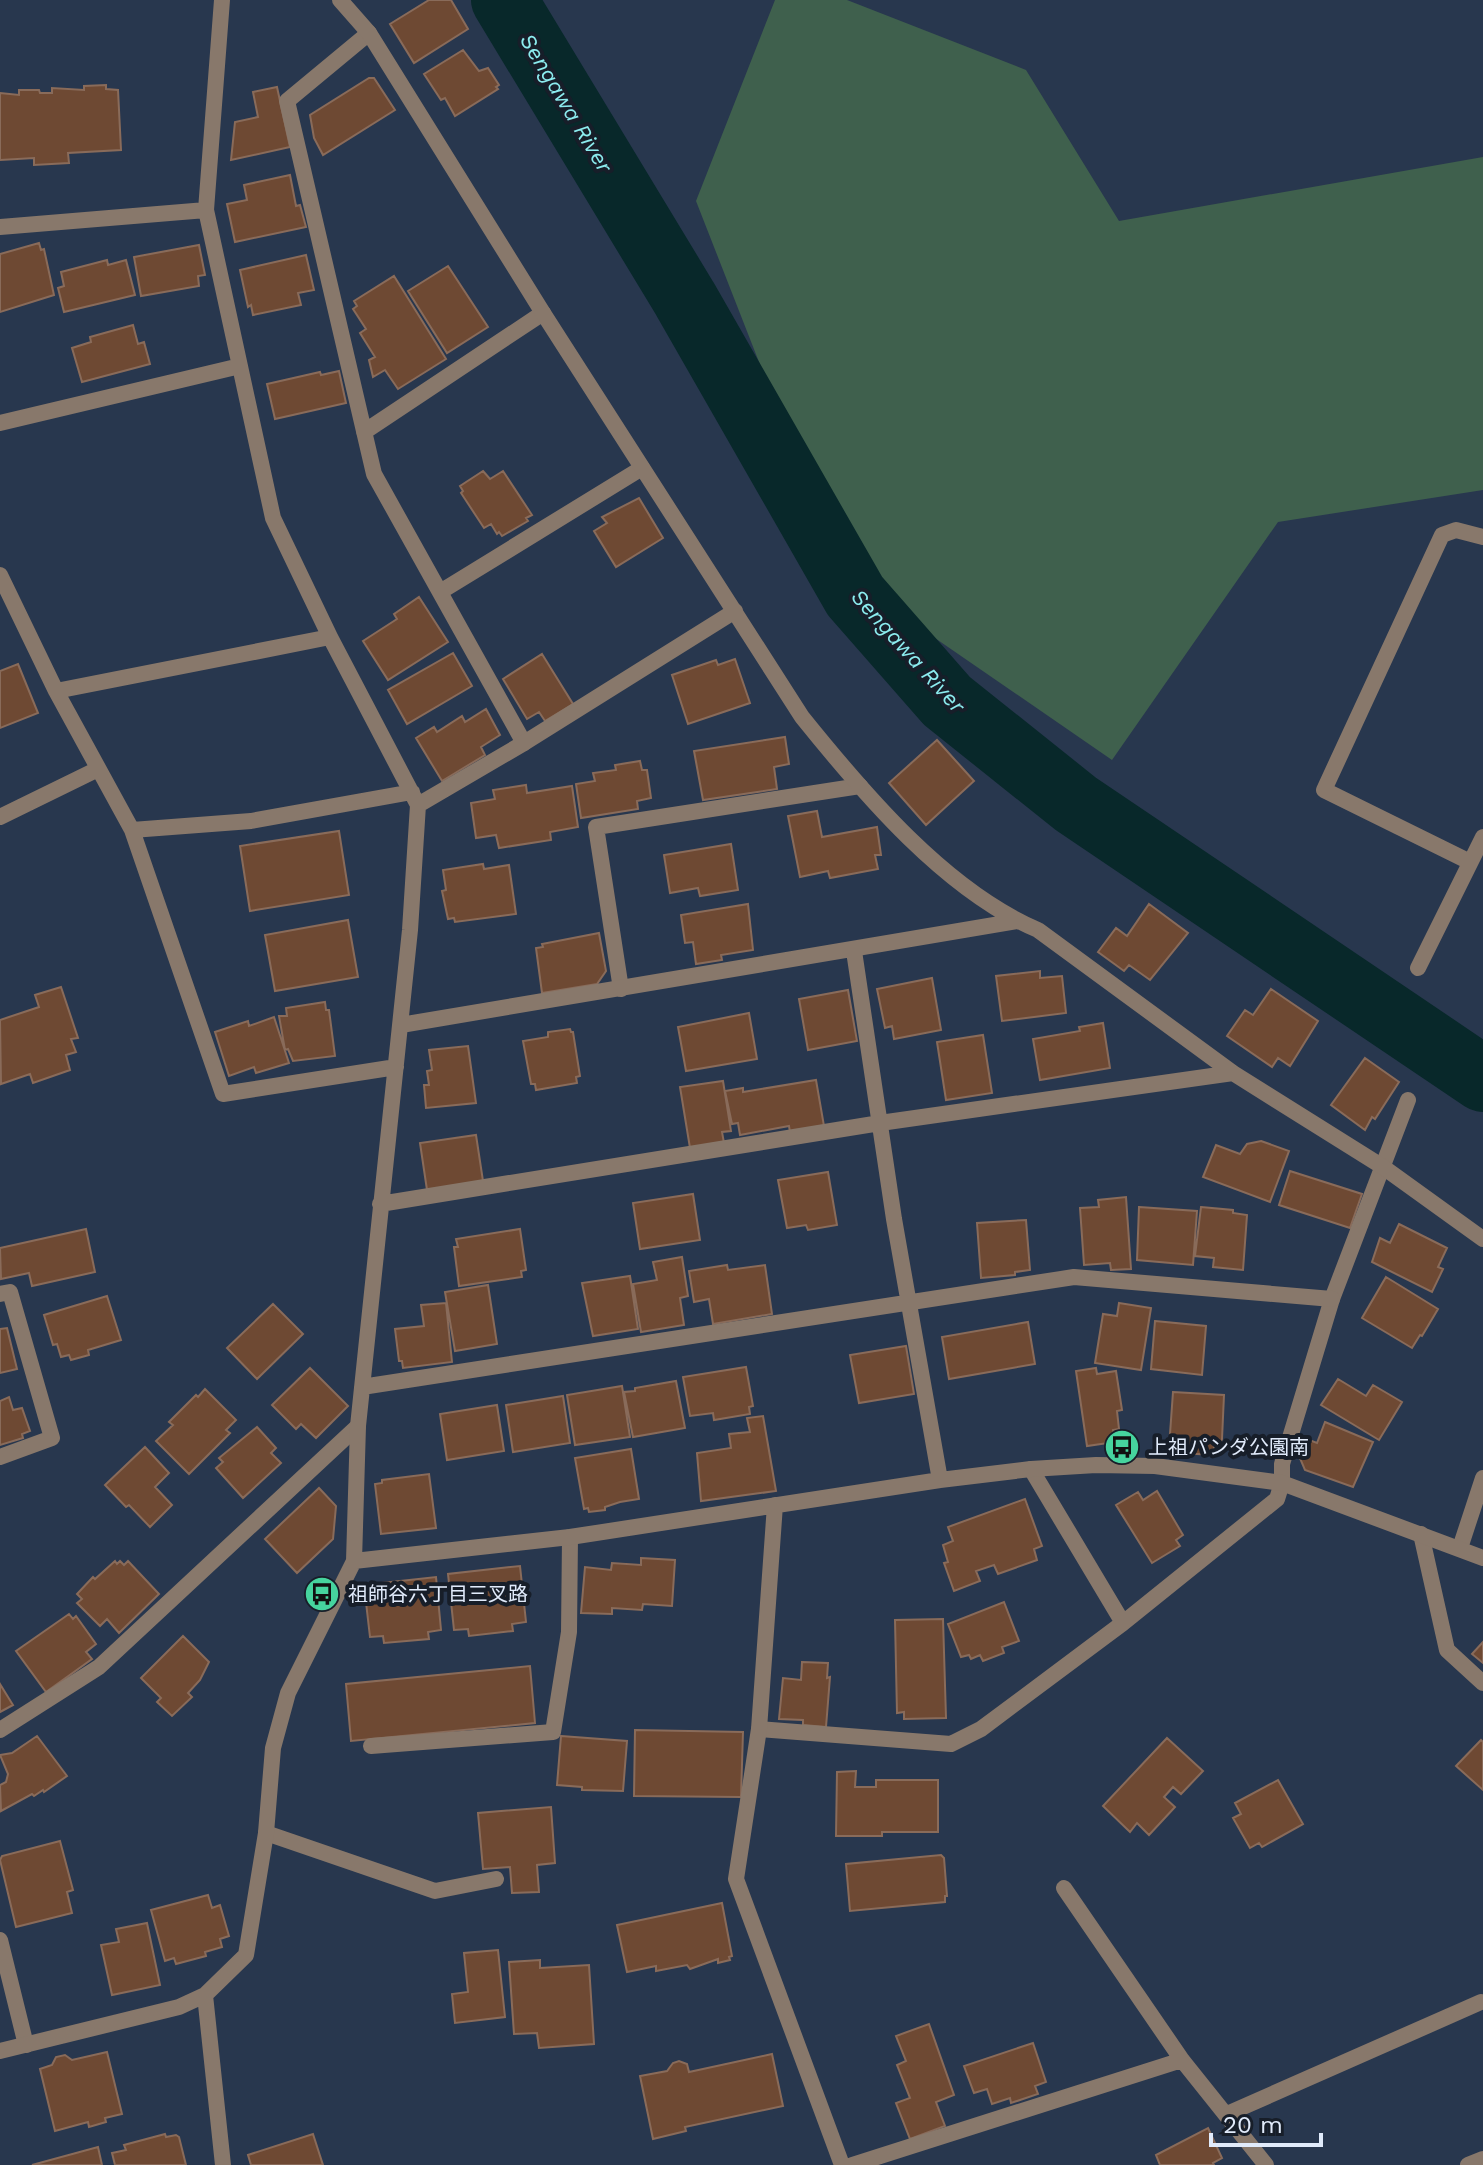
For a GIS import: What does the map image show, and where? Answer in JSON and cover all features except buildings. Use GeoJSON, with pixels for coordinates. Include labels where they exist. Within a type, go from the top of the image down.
{"type":"FeatureCollection","features":[{"type":"Feature","properties":{"kind":"street"},"geometry":{"type":"LineString","coordinates":[[0,2051],[179,2007],[205,1995],[246,1955],[266,1833],[273,1748],[288,1693],[354,1561],[358,1426],[401,1025],[415,799],[330,637],[273,518],[206,210],[222,0]]}},
{"type":"Feature","properties":{"kind":"street"},"geometry":{"type":"LineString","coordinates":[[340,0],[369,33],[543,313],[802,717],[860,786],[919,847],[961,882],[1018,921],[1038,930],[1233,1073],[1383,1167],[1483,1239]]}},
{"type":"Feature","properties":{"kind":"street"},"geometry":{"type":"LineString","coordinates":[[369,33],[287,101],[374,474],[524,743]]}},
{"type":"Feature","properties":{"kind":"street"},"geometry":{"type":"LineString","coordinates":[[0,227],[206,210]]}},
{"type":"Feature","properties":{"kind":"street"},"geometry":{"type":"LineString","coordinates":[[364,432],[543,313]]}},
{"type":"Feature","properties":{"kind":"street"},"geometry":{"type":"LineString","coordinates":[[0,423],[240,366]]}},
{"type":"Feature","properties":{"kind":"street"},"geometry":{"type":"LineString","coordinates":[[440,592],[642,468]]}},
{"type":"Feature","properties":{"kind":"street"},"geometry":{"type":"LineString","coordinates":[[1470,862],[1324,790],[1442,535],[1456,530],[1483,537]]}},
{"type":"Feature","properties":{"kind":"street"},"geometry":{"type":"LineString","coordinates":[[0,575],[56,691],[132,830],[223,1094],[396,1067]]}},
{"type":"Feature","properties":{"kind":"street"},"geometry":{"type":"LineString","coordinates":[[132,830],[251,821],[415,799],[524,743],[735,611]]}},
{"type":"Feature","properties":{"kind":"street"},"geometry":{"type":"LineString","coordinates":[[56,691],[330,637]]}},
{"type":"Feature","properties":{"kind":"street"},"geometry":{"type":"LineString","coordinates":[[0,817],[98,769]]}},
{"type":"Feature","properties":{"kind":"street"},"geometry":{"type":"LineString","coordinates":[[621,989],[596,827],[860,786]]}},
{"type":"Feature","properties":{"kind":"street"},"geometry":{"type":"LineString","coordinates":[[1418,968],[1483,837]]}},
{"type":"Feature","properties":{"kind":"street"},"geometry":{"type":"LineString","coordinates":[[401,1025],[1018,921]]}},
{"type":"Feature","properties":{"kind":"street"},"geometry":{"type":"LineString","coordinates":[[854,951],[940,1480]]}},
{"type":"Feature","properties":{"kind":"street"},"geometry":{"type":"LineString","coordinates":[[380,1204],[880,1123],[1233,1073]]}},
{"type":"Feature","properties":{"kind":"street"},"geometry":{"type":"LineString","coordinates":[[759,1729],[951,1744],[981,1729],[1123,1623],[1277,1499],[1282,1483],[1282,1464],[1332,1299],[1408,1100]]}},
{"type":"Feature","properties":{"kind":"street"},"geometry":{"type":"LineString","coordinates":[[362,1387],[1074,1277],[1332,1299]]}},
{"type":"Feature","properties":{"kind":"street"},"geometry":{"type":"LineString","coordinates":[[0,1294],[10,1292],[52,1438],[0,1457]]}},
{"type":"Feature","properties":{"kind":"street"},"geometry":{"type":"LineString","coordinates":[[0,1730],[99,1667],[358,1426]]}},
{"type":"Feature","properties":{"kind":"street"},"geometry":{"type":"LineString","coordinates":[[354,1561],[570,1537],[940,1480],[1096,1465],[1155,1466],[1282,1483],[1483,1558]]}},
{"type":"Feature","properties":{"kind":"street"},"geometry":{"type":"LineString","coordinates":[[1031,1469],[1123,1623]]}},
{"type":"Feature","properties":{"kind":"street"},"geometry":{"type":"LineString","coordinates":[[1460,1548],[1483,1478]]}},
{"type":"Feature","properties":{"kind":"street"},"geometry":{"type":"LineString","coordinates":[[775,1505],[759,1729],[736,1879],[842,2165]]}},
{"type":"Feature","properties":{"kind":"street"},"geometry":{"type":"LineString","coordinates":[[1421,1534],[1447,1650],[1483,1683]]}},
{"type":"Feature","properties":{"kind":"street"},"geometry":{"type":"LineString","coordinates":[[371,1746],[553,1732],[569,1632],[570,1537]]}},
{"type":"Feature","properties":{"kind":"street"},"geometry":{"type":"LineString","coordinates":[[266,1833],[435,1891],[496,1879]]}},
{"type":"Feature","properties":{"kind":"street"},"geometry":{"type":"LineString","coordinates":[[1064,1888],[1182,2060],[1266,2165]]}},
{"type":"Feature","properties":{"kind":"street"},"geometry":{"type":"LineString","coordinates":[[0,1940],[26,2045]]}},
{"type":"Feature","properties":{"kind":"street"},"geometry":{"type":"LineString","coordinates":[[205,1995],[223,2165]]}},
{"type":"Feature","properties":{"kind":"street"},"geometry":{"type":"LineString","coordinates":[[1227,2114],[1481,2002]]}},
{"type":"Feature","properties":{"kind":"street"},"geometry":{"type":"LineString","coordinates":[[852,2165],[1182,2060]]}},
{"type":"Feature","properties":{"kind":"street"},"geometry":{"type":"LineString","coordinates":[[1468,2165],[1483,2159]]}},
{"type":"Feature","properties":{"kind":"green space"},"geometry":{"type":"Polygon","coordinates":[[[775,0],[847,0],[1026,70],[1119,221],[1483,157],[1483,490],[1278,522],[1112,760],[842,574],[696,201],[775,0]]]}},
{"type":"Feature","properties":{"kind":"waterway","name":"Sengawa River"},"geometry":{"type":"LineString","coordinates":[[504,0],[685,299],[855,596],[947,701],[1076,804],[1483,1079]]}},
{"type":"Feature","properties":{"kind":"place","name":"上祖パンダ公園南"},"geometry":{"type":"Point","coordinates":[1122,1447]}},
{"type":"Feature","properties":{"kind":"place","name":"祖師谷六丁目三叉路"},"geometry":{"type":"Point","coordinates":[322,1594]}}]}
